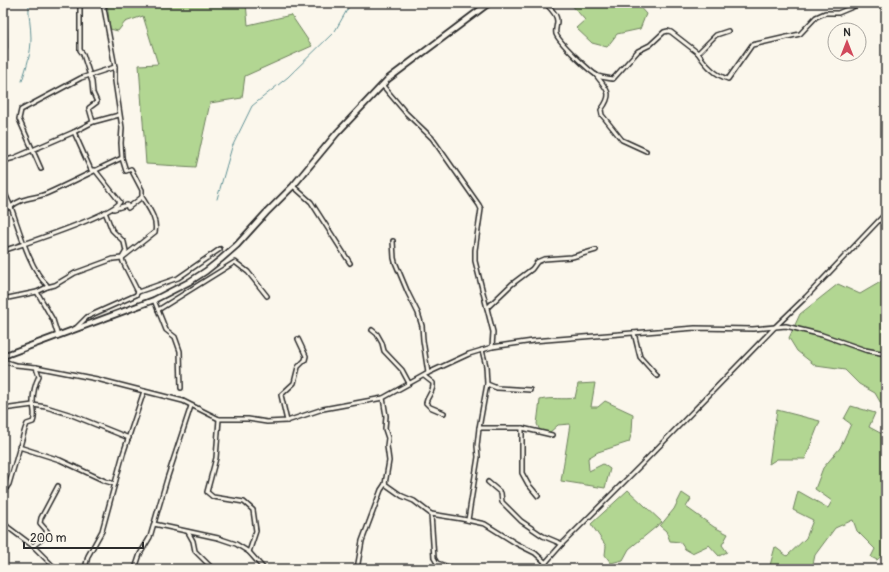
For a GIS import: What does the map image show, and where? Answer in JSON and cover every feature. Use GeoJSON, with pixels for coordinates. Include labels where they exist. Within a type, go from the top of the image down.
{"type":"FeatureCollection","features":[{"type":"Feature","properties":{"kind":"main road"},"geometry":{"type":"LineString","coordinates":[[3,356],[154,300],[189,282],[221,259],[293,186],[338,133],[388,79],[488,3]]}},
{"type":"Feature","properties":{"kind":"street"},"geometry":{"type":"LineString","coordinates":[[80,3],[80,50],[83,54],[90,76],[96,102],[88,108],[93,122]]}},
{"type":"Feature","properties":{"kind":"street"},"geometry":{"type":"LineString","coordinates":[[3,299],[37,292],[47,287],[55,286],[75,273],[112,259],[122,258],[156,232],[157,227],[154,218],[142,197],[142,190],[131,169],[126,171],[122,158],[122,128],[115,81],[116,67],[103,3]]}},
{"type":"Feature","properties":{"kind":"street"},"geometry":{"type":"LineString","coordinates":[[546,3],[556,16],[556,34],[562,43],[571,54],[596,75],[607,89],[608,101],[601,110],[602,115],[622,140],[646,151]]}},
{"type":"Feature","properties":{"kind":"street"},"geometry":{"type":"LineString","coordinates":[[596,75],[613,79],[638,51],[650,45],[664,32],[668,31],[698,53],[704,63],[720,76],[728,79],[752,45],[800,34],[816,17],[825,13],[838,13],[862,3]]}},
{"type":"Feature","properties":{"kind":"street"},"geometry":{"type":"LineString","coordinates":[[3,19],[5,46],[3,50]]}},
{"type":"Feature","properties":{"kind":"street"},"geometry":{"type":"LineString","coordinates":[[698,53],[716,34],[728,30]]}},
{"type":"Feature","properties":{"kind":"street"},"geometry":{"type":"LineString","coordinates":[[41,169],[19,119],[21,110],[81,78],[116,67]]}},
{"type":"Feature","properties":{"kind":"street"},"geometry":{"type":"LineString","coordinates":[[383,86],[406,113],[432,138],[481,209],[475,250],[475,261],[494,332],[492,347]]}},
{"type":"Feature","properties":{"kind":"street"},"geometry":{"type":"LineString","coordinates":[[3,161],[14,158],[74,132],[93,122],[119,115]]}},
{"type":"Feature","properties":{"kind":"street"},"geometry":{"type":"LineString","coordinates":[[74,132],[91,170],[95,170],[120,202],[112,209]]}},
{"type":"Feature","properties":{"kind":"street"},"geometry":{"type":"LineString","coordinates":[[3,209],[11,207],[17,201],[47,194],[122,158]]}},
{"type":"Feature","properties":{"kind":"street"},"geometry":{"type":"LineString","coordinates":[[293,186],[311,202],[350,263]]}},
{"type":"Feature","properties":{"kind":"street"},"geometry":{"type":"LineString","coordinates":[[3,189],[24,243],[35,267],[48,285],[47,287]]}},
{"type":"Feature","properties":{"kind":"street"},"geometry":{"type":"LineString","coordinates":[[3,251],[66,229],[112,209],[127,205],[128,208],[142,197]]}},
{"type":"Feature","properties":{"kind":"street"},"geometry":{"type":"LineString","coordinates":[[105,212],[112,230],[124,242],[126,251],[122,258],[123,262],[138,292]]}},
{"type":"Feature","properties":{"kind":"street"},"geometry":{"type":"LineString","coordinates":[[540,569],[562,544],[886,213]]}},
{"type":"Feature","properties":{"kind":"street"},"geometry":{"type":"LineString","coordinates":[[393,241],[394,258],[408,293],[416,308],[422,326],[428,373]]}},
{"type":"Feature","properties":{"kind":"street"},"geometry":{"type":"LineString","coordinates":[[76,329],[87,317],[136,295],[138,292],[178,278],[220,249]]}},
{"type":"Feature","properties":{"kind":"street"},"geometry":{"type":"LineString","coordinates":[[487,308],[512,284],[532,269],[536,262],[544,259],[572,257],[588,251],[596,250]]}},
{"type":"Feature","properties":{"kind":"street"},"geometry":{"type":"LineString","coordinates":[[158,310],[235,262],[248,272],[267,296]]}},
{"type":"Feature","properties":{"kind":"street"},"geometry":{"type":"LineString","coordinates":[[37,292],[53,320],[58,336]]}},
{"type":"Feature","properties":{"kind":"street"},"geometry":{"type":"LineString","coordinates":[[154,300],[166,330],[175,337],[180,352],[181,388]]}},
{"type":"Feature","properties":{"kind":"street"},"geometry":{"type":"LineString","coordinates":[[3,361],[16,365],[36,367],[97,379],[183,401],[219,419],[248,419],[267,422],[287,421],[323,409],[383,398],[428,373],[469,354],[492,347],[533,341],[695,328],[753,329],[775,327],[795,328],[822,335],[865,350],[886,354]]}},
{"type":"Feature","properties":{"kind":"street"},"geometry":{"type":"LineString","coordinates":[[372,330],[377,334],[384,351],[402,370],[409,384]]}},
{"type":"Feature","properties":{"kind":"street"},"geometry":{"type":"LineString","coordinates":[[634,333],[640,357],[657,376]]}},
{"type":"Feature","properties":{"kind":"street"},"geometry":{"type":"LineString","coordinates":[[287,421],[281,395],[294,382],[298,367],[305,360],[306,356],[298,340]]}},
{"type":"Feature","properties":{"kind":"street"},"geometry":{"type":"LineString","coordinates":[[468,520],[478,457],[477,446],[479,428],[487,384],[486,366],[482,350]]}},
{"type":"Feature","properties":{"kind":"street"},"geometry":{"type":"LineString","coordinates":[[3,492],[9,484],[27,424],[33,422],[35,418],[33,405],[36,383],[39,376],[36,367]]}},
{"type":"Feature","properties":{"kind":"street"},"geometry":{"type":"LineString","coordinates":[[424,376],[433,384],[432,393],[427,399],[426,403],[430,407],[444,413]]}},
{"type":"Feature","properties":{"kind":"street"},"geometry":{"type":"LineString","coordinates":[[487,384],[497,388],[530,390]]}},
{"type":"Feature","properties":{"kind":"street"},"geometry":{"type":"LineString","coordinates":[[85,569],[88,556],[102,531],[144,391]]}},
{"type":"Feature","properties":{"kind":"street"},"geometry":{"type":"LineString","coordinates":[[357,569],[362,541],[381,490],[385,484],[389,460],[387,446],[388,438],[385,429],[386,416],[383,398]]}},
{"type":"Feature","properties":{"kind":"street"},"geometry":{"type":"LineString","coordinates":[[3,409],[33,405],[46,407],[72,415],[129,438]]}},
{"type":"Feature","properties":{"kind":"street"},"geometry":{"type":"LineString","coordinates":[[135,569],[140,554],[150,537],[191,406]]}},
{"type":"Feature","properties":{"kind":"street"},"geometry":{"type":"LineString","coordinates":[[219,419],[216,458],[207,492],[213,496],[244,502],[253,510],[256,531],[249,552]]}},
{"type":"Feature","properties":{"kind":"street"},"geometry":{"type":"LineString","coordinates":[[479,428],[522,428],[552,435]]}},
{"type":"Feature","properties":{"kind":"street"},"geometry":{"type":"LineString","coordinates":[[522,428],[522,473],[528,484],[538,496]]}},
{"type":"Feature","properties":{"kind":"street"},"geometry":{"type":"LineString","coordinates":[[19,447],[60,460],[105,482],[115,484]]}},
{"type":"Feature","properties":{"kind":"street"},"geometry":{"type":"LineString","coordinates":[[488,482],[501,493],[502,502],[521,521],[543,536],[562,544]]}},
{"type":"Feature","properties":{"kind":"street"},"geometry":{"type":"LineString","coordinates":[[385,484],[402,496],[414,501],[431,514],[485,524],[517,544],[535,553],[546,563]]}},
{"type":"Feature","properties":{"kind":"street"},"geometry":{"type":"LineString","coordinates":[[33,546],[42,539],[47,531],[40,523],[41,518],[58,486]]}},
{"type":"Feature","properties":{"kind":"street"},"geometry":{"type":"LineString","coordinates":[[431,514],[434,558],[437,563],[455,569]]}},
{"type":"Feature","properties":{"kind":"street"},"geometry":{"type":"LineString","coordinates":[[3,522],[33,546],[56,569]]}},
{"type":"Feature","properties":{"kind":"street"},"geometry":{"type":"LineString","coordinates":[[154,524],[218,538],[236,544],[249,552],[264,569]]}},
{"type":"Feature","properties":{"kind":"street"},"geometry":{"type":"LineString","coordinates":[[188,532],[193,541],[195,551],[213,569]]}},
{"type":"Feature","properties":{"kind":"green space"},"geometry":{"type":"Polygon","coordinates":[[[107,3],[246,3],[248,25],[291,15],[312,46],[245,76],[242,98],[210,103],[196,167],[146,164],[139,65],[158,64],[143,16],[125,22],[118,31],[110,29],[107,3]]]}},
{"type":"Feature","properties":{"kind":"green space"},"geometry":{"type":"Polygon","coordinates":[[[570,3],[636,3],[646,14],[640,29],[617,34],[607,47],[592,43],[576,28],[585,20],[570,3]]]}},
{"type":"Feature","properties":{"kind":"green space"},"geometry":{"type":"Polygon","coordinates":[[[886,262],[886,412],[875,393],[859,384],[845,370],[816,366],[797,351],[789,338],[800,314],[838,284],[860,294],[884,280],[881,270],[886,262]]]}},
{"type":"Feature","properties":{"kind":"green space"},"geometry":{"type":"Polygon","coordinates":[[[595,383],[591,407],[598,407],[605,401],[633,414],[632,432],[629,442],[598,452],[588,458],[589,471],[603,464],[610,469],[605,488],[561,481],[570,424],[558,425],[549,433],[541,433],[537,424],[540,400],[575,398],[578,384],[595,383]]]}},
{"type":"Feature","properties":{"kind":"green space"},"geometry":{"type":"Polygon","coordinates":[[[851,406],[875,413],[869,427],[886,436],[886,552],[877,560],[871,557],[875,549],[857,531],[853,520],[835,528],[815,555],[812,569],[769,569],[775,547],[787,556],[806,538],[813,520],[793,510],[798,491],[828,508],[832,501],[815,489],[823,468],[840,448],[851,424],[844,419],[851,406]]]}},
{"type":"Feature","properties":{"kind":"green space"},"geometry":{"type":"Polygon","coordinates":[[[777,410],[820,421],[805,459],[777,459],[769,464],[777,410]]]}},
{"type":"Feature","properties":{"kind":"green space"},"geometry":{"type":"Polygon","coordinates":[[[628,490],[662,522],[629,549],[623,560],[611,563],[605,555],[606,546],[591,524],[628,490]]]}},
{"type":"Feature","properties":{"kind":"green space"},"geometry":{"type":"Polygon","coordinates":[[[682,493],[691,499],[686,507],[714,527],[728,534],[722,545],[727,552],[719,556],[709,545],[692,553],[685,549],[680,542],[670,541],[666,531],[660,526],[674,509],[682,493]]]}},
{"type":"Feature","properties":{"kind":"waterway"},"geometry":{"type":"LineString","coordinates":[[22,81],[31,44],[29,3]]}},
{"type":"Feature","properties":{"kind":"waterway"},"geometry":{"type":"LineString","coordinates":[[217,199],[232,147],[252,106],[288,77],[335,31],[351,3]]}}]}
